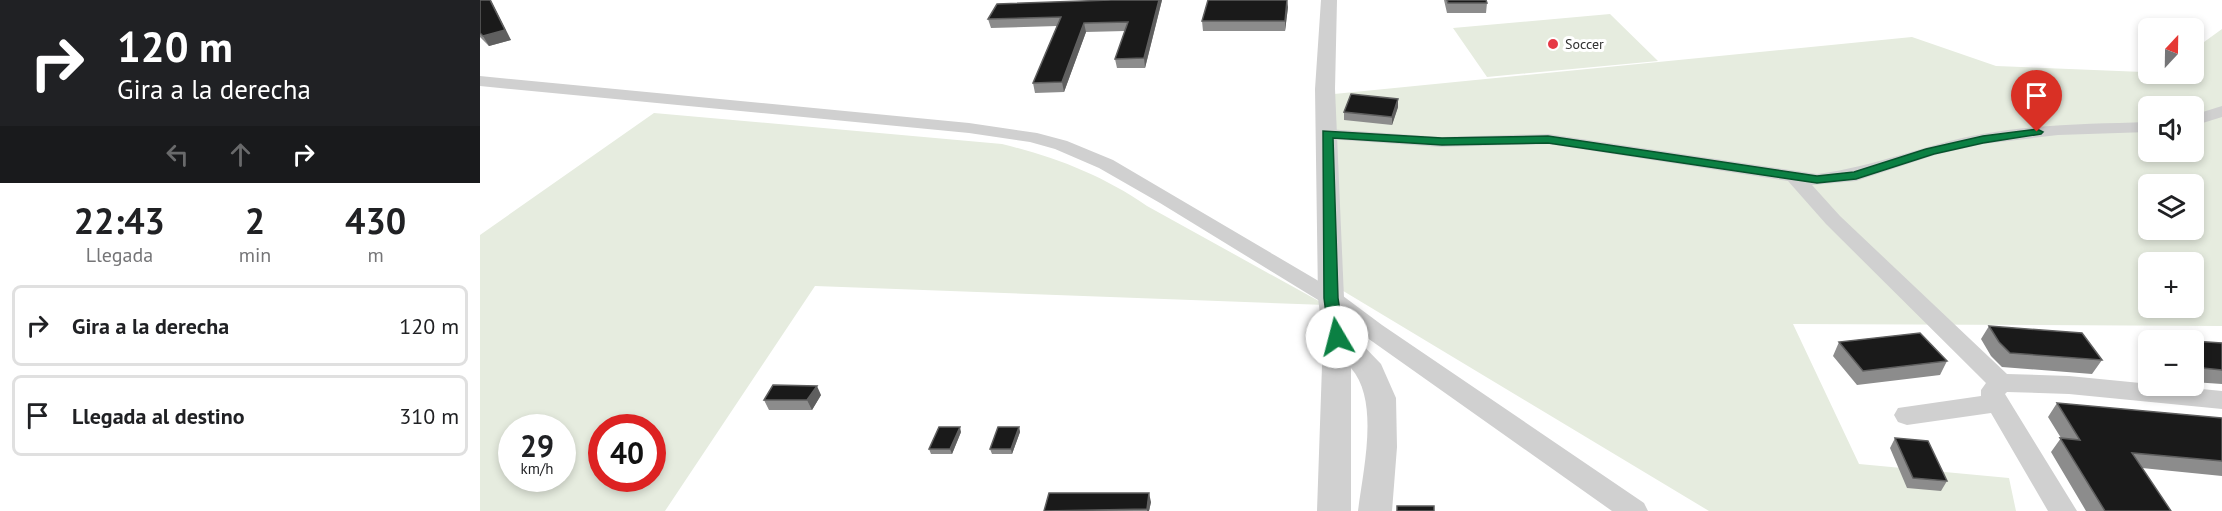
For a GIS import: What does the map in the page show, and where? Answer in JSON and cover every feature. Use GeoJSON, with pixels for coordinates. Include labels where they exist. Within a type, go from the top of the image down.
{"type":"FeatureCollection","features":[{"type":"Feature","properties":{"kind":"street"},"geometry":{"type":"LineString","coordinates":[[1329,0],[1325,89],[1331,298],[1337,337],[1334,511]]}},
{"type":"Feature","properties":{"kind":"street"},"geometry":{"type":"LineString","coordinates":[[480,81],[969,128],[1031,137],[1061,145],[1106,164],[1331,298],[1374,332],[1634,511]]}},
{"type":"Feature","properties":{"kind":"street"},"geometry":{"type":"LineString","coordinates":[[2204,117],[2222,111]]}},
{"type":"Feature","properties":{"kind":"street"},"geometry":{"type":"LineString","coordinates":[[1327,134],[1442,142],[1548,139],[1627,149],[1796,178],[1843,178],[1930,151],[1983,139],[2058,130],[2138,127]]}},
{"type":"Feature","properties":{"kind":"street"},"geometry":{"type":"LineString","coordinates":[[1796,178],[1833,220],[1999,393],[2063,511]]}},
{"type":"Feature","properties":{"kind":"street"},"geometry":{"type":"LineString","coordinates":[[1337,337],[1362,360],[1378,387],[1381,416],[1376,511]]}},
{"type":"Feature","properties":{"kind":"street"},"geometry":{"type":"LineString","coordinates":[[1907,415],[1999,393],[2059,385],[2222,400]]}},
{"type":"Feature","properties":{"kind":"shaded area","name":"Soccer"},"geometry":{"type":"Polygon","coordinates":[[[1610,14],[1658,61],[1487,77],[1453,28],[1610,14]]]}},
{"type":"Feature","properties":{"kind":"shaded area"},"geometry":{"type":"Polygon","coordinates":[[[2222,29],[2222,326],[1793,324],[1859,464],[2009,478],[2016,511],[1709,511],[1325,280],[1334,94],[1912,37],[1996,66],[2138,72],[2138,84],[2204,84],[2204,42],[2222,29]]]}},
{"type":"Feature","properties":{"kind":"shaded area"},"geometry":{"type":"Polygon","coordinates":[[[654,113],[1002,144],[1022,149],[1078,168],[1113,185],[1326,305],[815,286],[665,511],[480,511],[480,235],[654,113]]]}},
{"type":"Feature","properties":{"kind":"building"},"geometry":{"type":"Polygon","coordinates":[[[480,0],[490,0],[505,30],[483,36],[480,33],[480,0]]]}},
{"type":"Feature","properties":{"kind":"building"},"geometry":{"type":"Polygon","coordinates":[[[1159,0],[1144,58],[1115,59],[1128,22],[1084,23],[1062,82],[1033,83],[1061,17],[988,19],[997,4],[1159,0]]]}},
{"type":"Feature","properties":{"kind":"building"},"geometry":{"type":"Polygon","coordinates":[[[1208,0],[1287,0],[1285,21],[1202,21],[1208,0]]]}},
{"type":"Feature","properties":{"kind":"building"},"geometry":{"type":"Polygon","coordinates":[[[1447,0],[1486,0],[1487,3],[1448,3],[1447,0]]]}},
{"type":"Feature","properties":{"kind":"building"},"geometry":{"type":"Polygon","coordinates":[[[1351,94],[1398,99],[1392,117],[1344,112],[1351,94]]]}},
{"type":"Feature","properties":{"kind":"building"},"geometry":{"type":"Polygon","coordinates":[[[1989,326],[2082,333],[2102,360],[2010,353],[1999,342],[1989,326]]]}},
{"type":"Feature","properties":{"kind":"building"},"geometry":{"type":"Polygon","coordinates":[[[1920,333],[1947,361],[1863,371],[1839,342],[1920,333]]]}},
{"type":"Feature","properties":{"kind":"building"},"geometry":{"type":"Polygon","coordinates":[[[2204,342],[2222,343],[2222,370],[2204,368],[2204,342]]]}},
{"type":"Feature","properties":{"kind":"building"},"geometry":{"type":"Polygon","coordinates":[[[773,385],[817,386],[807,400],[764,400],[773,385]]]}},
{"type":"Feature","properties":{"kind":"building"},"geometry":{"type":"Polygon","coordinates":[[[2057,403],[2222,418],[2222,461],[2132,453],[2171,511],[2105,511],[2060,438],[2080,440],[2057,403]]]}},
{"type":"Feature","properties":{"kind":"building"},"geometry":{"type":"Polygon","coordinates":[[[939,427],[960,427],[950,449],[929,449],[939,427]]]}},
{"type":"Feature","properties":{"kind":"building"},"geometry":{"type":"Polygon","coordinates":[[[998,427],[1019,427],[1011,449],[990,449],[998,427]]]}},
{"type":"Feature","properties":{"kind":"building"},"geometry":{"type":"Polygon","coordinates":[[[1895,438],[1928,441],[1947,481],[1913,478],[1895,438]]]}},
{"type":"Feature","properties":{"kind":"building"},"geometry":{"type":"Polygon","coordinates":[[[1049,493],[1149,493],[1147,509],[1044,511],[1049,493]]]}},
{"type":"Feature","properties":{"kind":"building"},"geometry":{"type":"Polygon","coordinates":[[[1397,506],[1434,506],[1434,511],[1397,511],[1397,506]]]}},
{"type":"Feature","properties":{"kind":"place","name":"Soccer"},"geometry":{"type":"Point","coordinates":[1553,44]}},
{"type":"Feature","properties":{"kind":"route"},"geometry":{"type":"LineString","coordinates":[[1337,337],[1331,298],[1327,134],[1340,133],[1442,142],[1484,139],[1548,139],[1627,149],[1817,180],[1856,175],[1930,151],[1983,139],[2037,132]]}}]}
